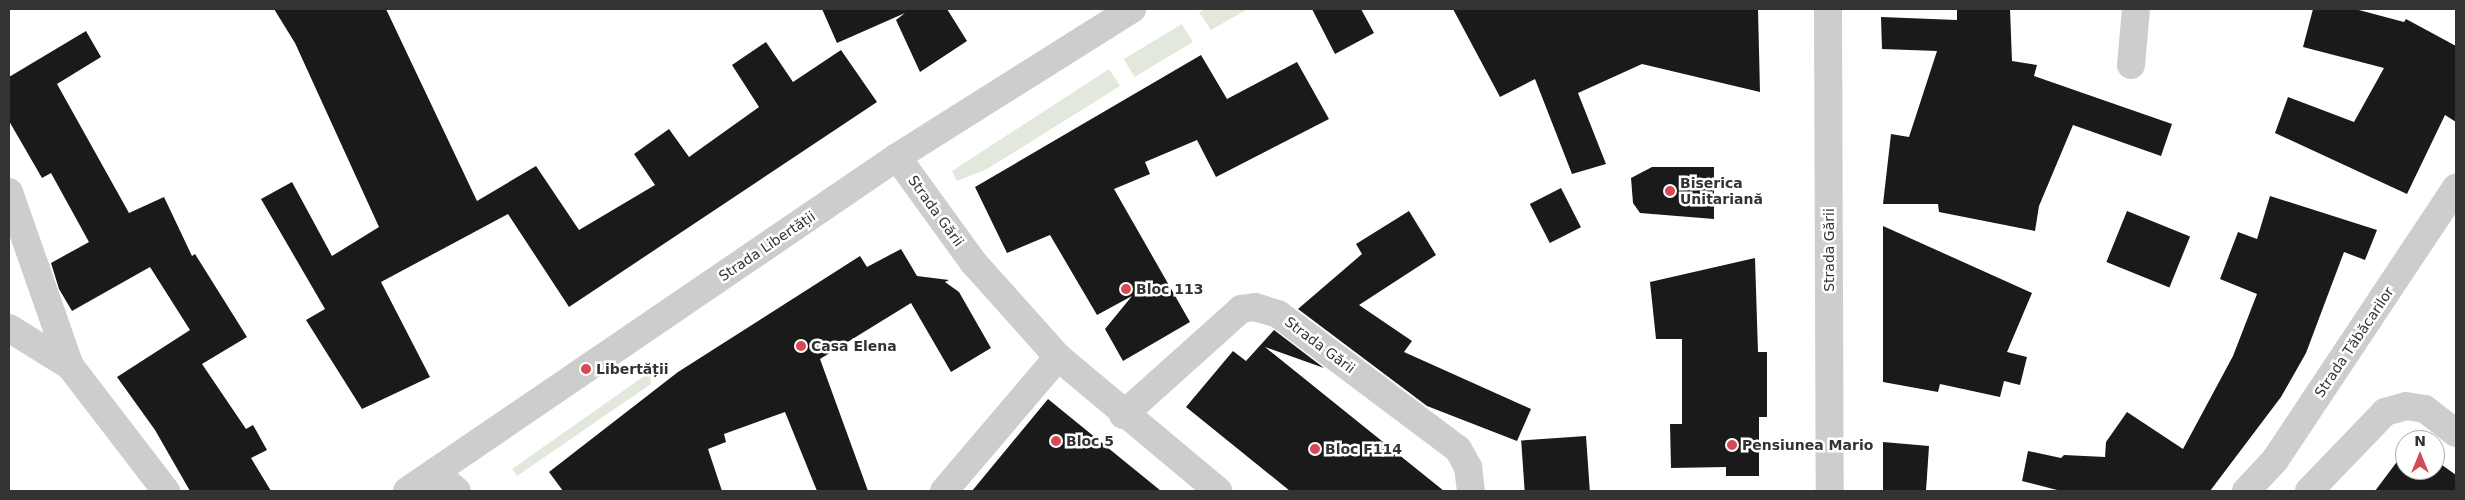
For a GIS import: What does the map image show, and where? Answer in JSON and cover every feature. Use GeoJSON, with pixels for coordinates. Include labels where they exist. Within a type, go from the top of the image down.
{"type":"FeatureCollection","features":[{"type":"Feature","properties":{"kind":"street","name":"Strada Libertății"},"geometry":{"type":"LineString","coordinates":[[407,491],[897,157],[1132,9]]}},
{"type":"Feature","properties":{"kind":"street","name":"Strada Gării"},"geometry":{"type":"LineString","coordinates":[[1828,9],[1830,491]]}},
{"type":"Feature","properties":{"kind":"street"},"geometry":{"type":"LineString","coordinates":[[2131,65],[2136,9]]}},
{"type":"Feature","properties":{"kind":"street","name":"Strada Gării"},"geometry":{"type":"LineString","coordinates":[[897,157],[973,262],[1058,357],[1123,415],[1218,491]]}},
{"type":"Feature","properties":{"kind":"street","name":"Strada Tăbăcarilor"},"geometry":{"type":"LineString","coordinates":[[2246,491],[2275,460],[2456,188]]}},
{"type":"Feature","properties":{"kind":"street"},"geometry":{"type":"LineString","coordinates":[[9,192],[70,366],[166,491]]}},
{"type":"Feature","properties":{"kind":"street","name":"Strada Gării"},"geometry":{"type":"LineString","coordinates":[[1123,415],[1241,309],[1255,307],[1278,314],[1458,449],[1468,467],[1471,491]]}},
{"type":"Feature","properties":{"kind":"street"},"geometry":{"type":"LineString","coordinates":[[9,328],[70,366]]}},
{"type":"Feature","properties":{"kind":"street"},"geometry":{"type":"LineString","coordinates":[[944,491],[1058,357]]}},
{"type":"Feature","properties":{"kind":"street"},"geometry":{"type":"LineString","coordinates":[[2309,491],[2385,412],[2406,406],[2425,409],[2456,433]]}},
{"type":"Feature","properties":{"kind":"street"},"geometry":{"type":"LineString","coordinates":[[434,472],[457,491]]}},
{"type":"Feature","properties":{"kind":"shaded area"},"geometry":{"type":"Polygon","coordinates":[[[1206,9],[1248,9],[1211,30],[1199,12],[1206,9]]]}},
{"type":"Feature","properties":{"kind":"shaded area"},"geometry":{"type":"Polygon","coordinates":[[[1182,24],[1193,42],[1135,77],[1124,59],[1182,24]]]}},
{"type":"Feature","properties":{"kind":"shaded area"},"geometry":{"type":"Polygon","coordinates":[[[1109,69],[1120,86],[987,169],[957,181],[952,171],[1109,69]]]}},
{"type":"Feature","properties":{"kind":"shaded area"},"geometry":{"type":"Polygon","coordinates":[[[650,372],[651,384],[517,476],[512,469],[650,372]]]}},
{"type":"Feature","properties":{"kind":"building"},"geometry":{"type":"Polygon","coordinates":[[[274,9],[386,9],[477,201],[536,166],[579,230],[655,185],[634,154],[669,129],[689,157],[759,107],[732,65],[766,42],[793,82],[841,50],[877,102],[569,307],[508,214],[381,282],[430,377],[362,409],[306,320],[325,309],[261,199],[292,182],[332,256],[379,227],[295,43],[274,9]]]}},
{"type":"Feature","properties":{"kind":"building"},"geometry":{"type":"Polygon","coordinates":[[[822,9],[947,9],[967,41],[920,72],[896,20],[905,13],[837,43],[822,9]]]}},
{"type":"Feature","properties":{"kind":"building"},"geometry":{"type":"Polygon","coordinates":[[[1312,9],[1361,9],[1374,33],[1335,54],[1312,9]]]}},
{"type":"Feature","properties":{"kind":"building"},"geometry":{"type":"Polygon","coordinates":[[[1453,9],[1758,9],[1760,92],[1642,64],[1578,93],[1606,164],[1572,174],[1535,79],[1500,97],[1453,9]]]}},
{"type":"Feature","properties":{"kind":"building"},"geometry":{"type":"Polygon","coordinates":[[[1957,9],[2010,9],[2012,61],[2037,65],[2034,76],[2172,124],[2161,156],[2073,125],[2039,206],[2035,231],[1939,212],[1938,204],[1883,204],[1891,134],[1909,137],[1937,51],[1882,49],[1881,17],[1957,20],[1957,9]]]}},
{"type":"Feature","properties":{"kind":"building"},"geometry":{"type":"Polygon","coordinates":[[[2313,9],[2355,9],[2404,22],[2406,19],[2456,46],[2456,122],[2445,115],[2407,194],[2275,133],[2288,97],[2354,122],[2384,68],[2303,47],[2313,9]]]}},
{"type":"Feature","properties":{"kind":"building"},"geometry":{"type":"Polygon","coordinates":[[[86,31],[101,57],[57,84],[129,213],[164,197],[192,256],[195,254],[247,337],[202,364],[246,429],[253,425],[267,450],[251,458],[271,491],[190,491],[155,430],[117,377],[190,330],[150,267],[72,311],[59,289],[51,263],[89,242],[51,173],[42,178],[9,121],[9,77],[86,31]]]}},
{"type":"Feature","properties":{"kind":"building"},"geometry":{"type":"Polygon","coordinates":[[[1201,55],[1227,99],[1297,62],[1329,119],[1216,177],[1197,140],[1145,162],[1150,174],[1114,189],[1190,322],[1123,361],[1105,329],[1132,296],[1097,315],[1050,235],[1007,253],[975,187],[1201,55]]]}},
{"type":"Feature","properties":{"kind":"building"},"geometry":{"type":"Polygon","coordinates":[[[1652,167],[1714,167],[1714,219],[1640,213],[1633,203],[1631,178],[1652,167]]]}},
{"type":"Feature","properties":{"kind":"building"},"geometry":{"type":"Polygon","coordinates":[[[1561,188],[1581,227],[1550,243],[1530,204],[1561,188]]]}},
{"type":"Feature","properties":{"kind":"building"},"geometry":{"type":"Polygon","coordinates":[[[2270,196],[2377,230],[2365,260],[2344,252],[2306,353],[2281,397],[2210,491],[2061,491],[2022,481],[2028,451],[2061,458],[2064,455],[2105,457],[2106,442],[2127,412],[2183,449],[2233,356],[2257,294],[2220,279],[2238,232],[2257,239],[2270,196]]]}},
{"type":"Feature","properties":{"kind":"building"},"geometry":{"type":"Polygon","coordinates":[[[1409,211],[1436,255],[1359,305],[1412,341],[1404,352],[1531,409],[1517,441],[1427,406],[1298,309],[1362,254],[1356,244],[1409,211]]]}},
{"type":"Feature","properties":{"kind":"building"},"geometry":{"type":"Polygon","coordinates":[[[2127,211],[2190,236],[2169,287],[2106,262],[2127,211]]]}},
{"type":"Feature","properties":{"kind":"building"},"geometry":{"type":"Polygon","coordinates":[[[1883,226],[2032,293],[2007,352],[2027,357],[2020,385],[2004,381],[2000,397],[1940,384],[1938,392],[1883,382],[1883,226]]]}},
{"type":"Feature","properties":{"kind":"building"},"geometry":{"type":"Polygon","coordinates":[[[901,249],[917,276],[949,280],[945,282],[959,292],[991,348],[951,372],[911,303],[820,359],[868,491],[817,491],[785,412],[724,434],[726,442],[708,449],[722,491],[563,491],[549,472],[678,372],[860,256],[867,267],[901,249]]]}},
{"type":"Feature","properties":{"kind":"building"},"geometry":{"type":"Polygon","coordinates":[[[1755,258],[1758,352],[1767,352],[1767,417],[1759,417],[1759,476],[1726,476],[1726,467],[1671,468],[1670,424],[1682,424],[1682,339],[1656,339],[1650,282],[1755,258]]]}},
{"type":"Feature","properties":{"kind":"building","name":"Bloc F114"},"geometry":{"type":"Polygon","coordinates":[[[1274,330],[1324,368],[1265,347],[1444,491],[1290,491],[1186,407],[1233,351],[1246,361],[1274,330]]]}},
{"type":"Feature","properties":{"kind":"building","name":"Bloc 5"},"geometry":{"type":"Polygon","coordinates":[[[1048,399],[1161,491],[972,491],[1048,399]]]}},
{"type":"Feature","properties":{"kind":"building"},"geometry":{"type":"Polygon","coordinates":[[[1586,436],[1590,491],[1525,491],[1521,441],[1586,436]]]}},
{"type":"Feature","properties":{"kind":"building"},"geometry":{"type":"Polygon","coordinates":[[[1883,442],[1929,446],[1926,491],[1883,491],[1883,442]]]}},
{"type":"Feature","properties":{"kind":"building"},"geometry":{"type":"Polygon","coordinates":[[[2395,464],[2395,480],[2445,480],[2445,467],[2456,475],[2456,491],[2375,491],[2395,464]]]}},
{"type":"Feature","properties":{"kind":"place","name":"Biserica Unitariană"},"geometry":{"type":"Point","coordinates":[1670,191]}},
{"type":"Feature","properties":{"kind":"place","name":"Bloc 113"},"geometry":{"type":"Point","coordinates":[1126,289]}},
{"type":"Feature","properties":{"kind":"place","name":"Casa Elena"},"geometry":{"type":"Point","coordinates":[801,346]}},
{"type":"Feature","properties":{"kind":"place","name":"Libertății"},"geometry":{"type":"Point","coordinates":[586,369]}},
{"type":"Feature","properties":{"kind":"place","name":"Bloc 5"},"geometry":{"type":"Point","coordinates":[1056,441]}},
{"type":"Feature","properties":{"kind":"place","name":"Pensiunea Mario"},"geometry":{"type":"Point","coordinates":[1732,445]}},
{"type":"Feature","properties":{"kind":"place","name":"Bloc F114"},"geometry":{"type":"Point","coordinates":[1315,449]}}]}
